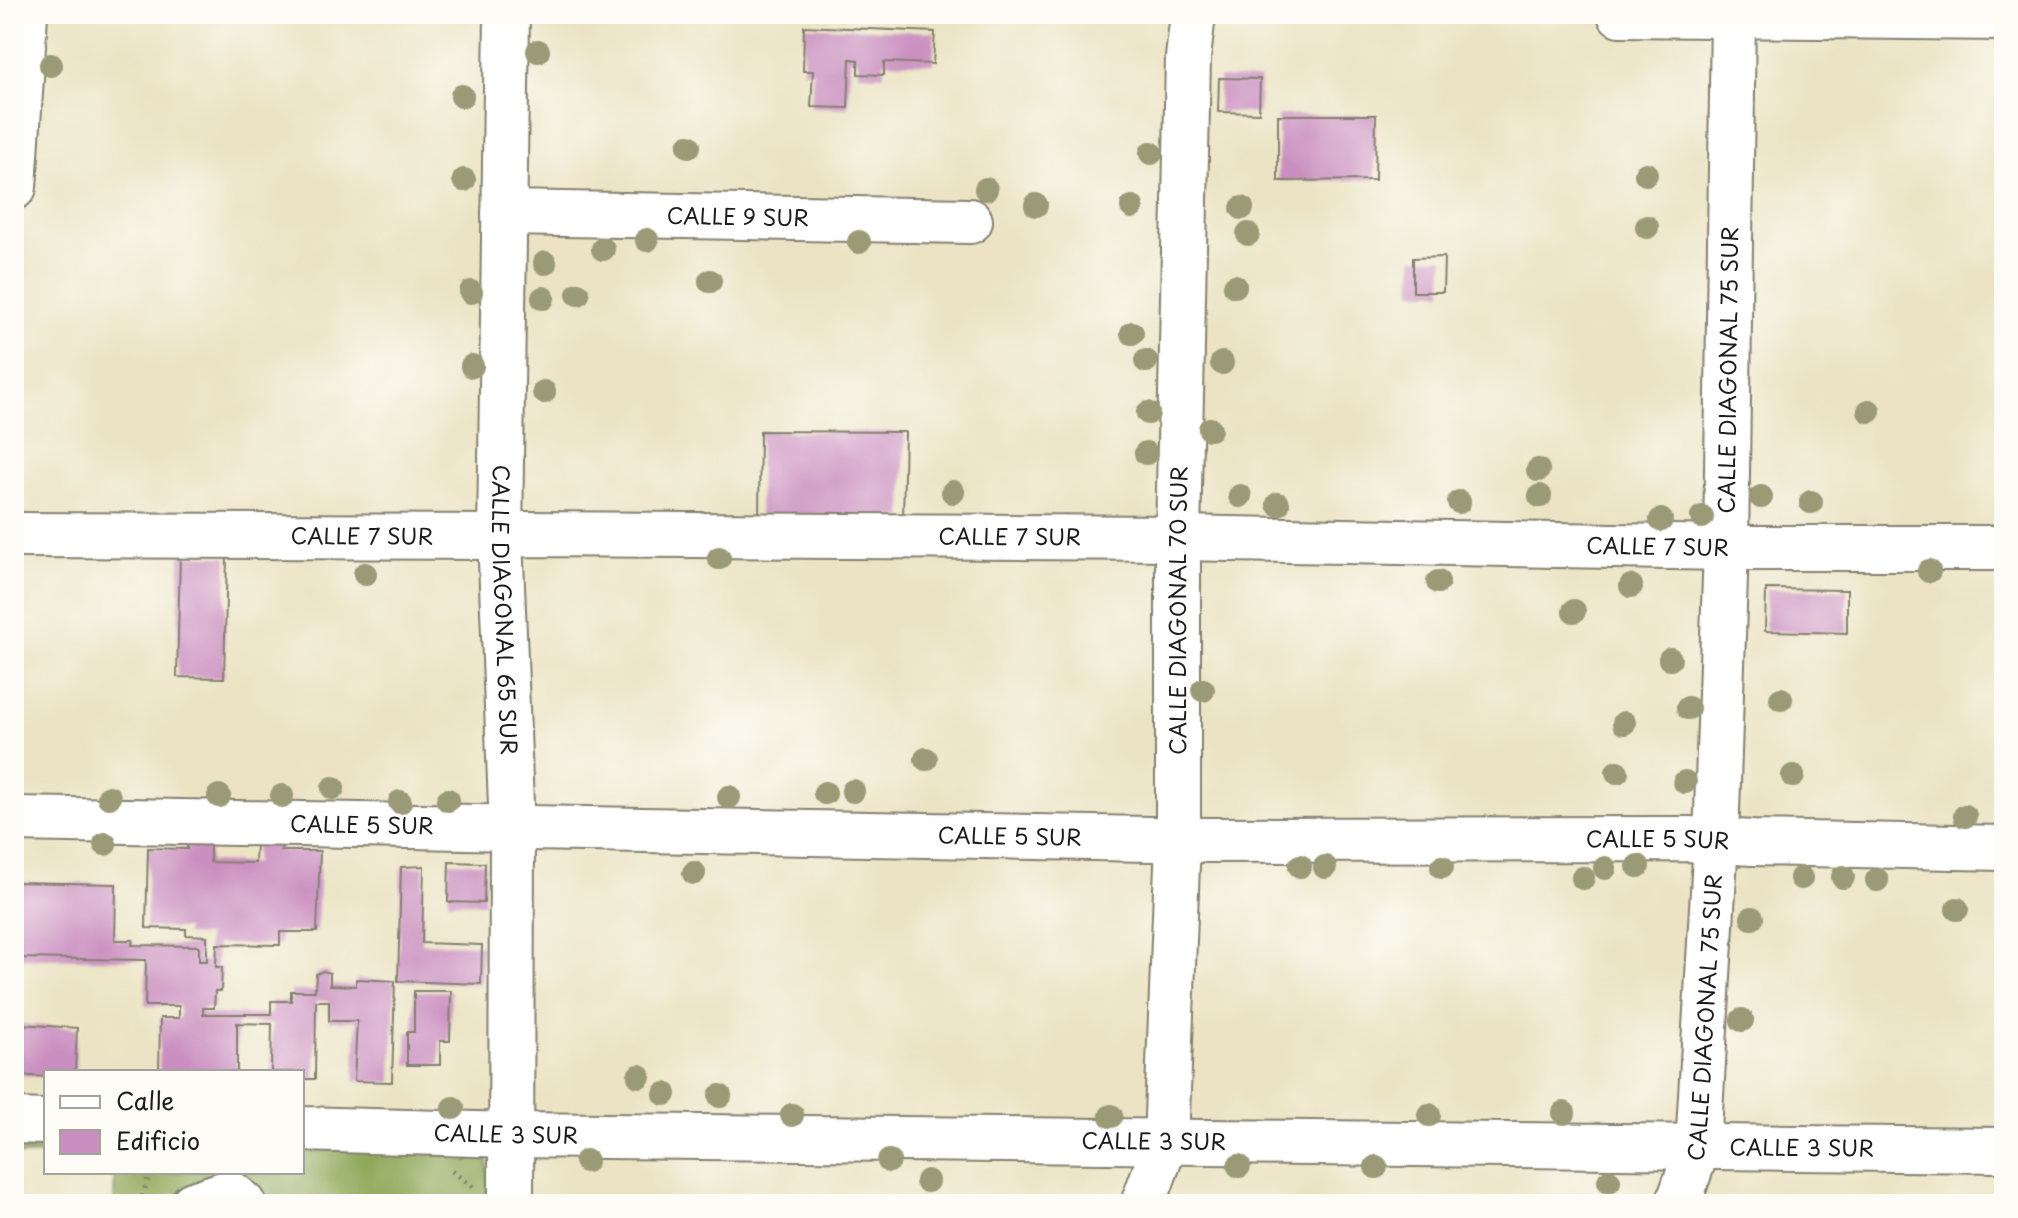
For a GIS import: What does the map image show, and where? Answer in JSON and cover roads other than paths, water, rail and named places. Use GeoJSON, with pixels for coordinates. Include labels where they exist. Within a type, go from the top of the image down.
{"type":"FeatureCollection","features":[{"type":"Feature","properties":{"kind":"street"},"geometry":{"type":"LineString","coordinates":[[14,187],[25,14]]}},
{"type":"Feature","properties":{"kind":"street","name":"CALLE DIAGONAL 65 SUR"},"geometry":{"type":"LineString","coordinates":[[507,14],[500,537],[512,829],[511,1204]]}},
{"type":"Feature","properties":{"kind":"street","name":"CALLE DIAGONAL 70 SUR"},"geometry":{"type":"LineString","coordinates":[[1143,1204],[1166,1141],[1178,840],[1178,538],[1188,58],[1193,14]]}},
{"type":"Feature","properties":{"kind":"street"},"geometry":{"type":"LineString","coordinates":[[1620,14],[2004,18]]}},
{"type":"Feature","properties":{"kind":"street","name":"CALLE DIAGONAL 75 SUR"},"geometry":{"type":"LineString","coordinates":[[1678,1204],[1698,1147],[1716,840],[1726,548],[1733,15]]}},
{"type":"Feature","properties":{"kind":"street","name":"CALLE 9 SUR"},"geometry":{"type":"LineString","coordinates":[[504,213],[970,221]]}},
{"type":"Feature","properties":{"kind":"street","name":"CALLE 7 SUR"},"geometry":{"type":"LineString","coordinates":[[14,535],[1178,538],[1726,548],[2004,548]]}},
{"type":"Feature","properties":{"kind":"street","name":"CALLE 5 SUR"},"geometry":{"type":"LineString","coordinates":[[14,819],[1178,840],[1716,840],[2004,848]]}},
{"type":"Feature","properties":{"kind":"street"},"geometry":{"type":"LineString","coordinates":[[14,1121],[44,1122]]}},
{"type":"Feature","properties":{"kind":"street","name":"CALLE 3 SUR"},"geometry":{"type":"LineString","coordinates":[[304,1129],[511,1135],[2004,1150]]}},
{"type":"Feature","properties":{"kind":"street"},"geometry":{"type":"LineString","coordinates":[[193,1204],[229,1192],[244,1204]]}}]}
